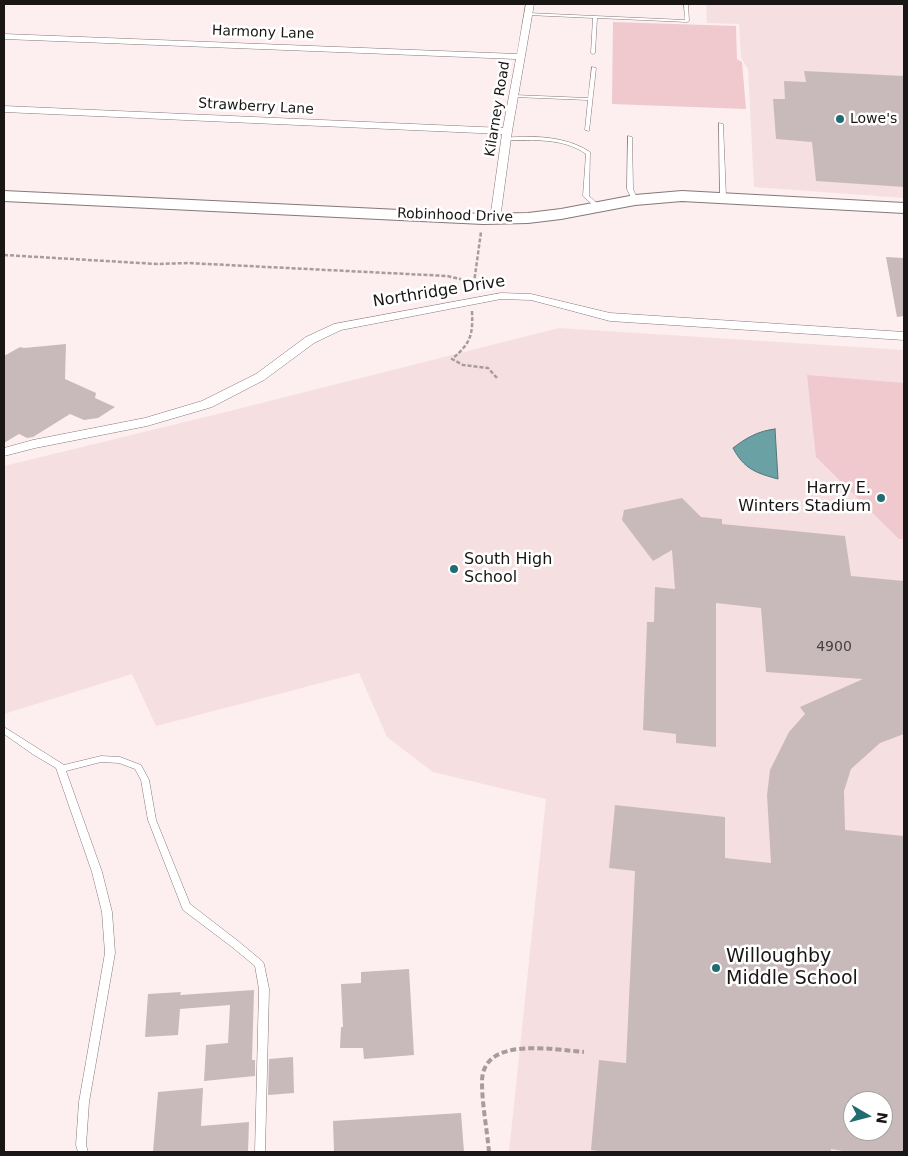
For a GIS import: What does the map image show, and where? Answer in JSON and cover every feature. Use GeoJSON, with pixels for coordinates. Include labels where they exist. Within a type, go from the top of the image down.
{"type":"FeatureCollection","features":[{"type":"Feature","properties":{"kind":"street","name":"Kilarney Road"},"geometry":{"type":"LineString","coordinates":[[495,219],[507,135],[530,4]]}},
{"type":"Feature","properties":{"kind":"street","name":"Harmony Lane"},"geometry":{"type":"LineString","coordinates":[[4,36],[520,57]]}},
{"type":"Feature","properties":{"kind":"street","name":"Strawberry Lane"},"geometry":{"type":"LineString","coordinates":[[4,109],[507,135]]}},
{"type":"Feature","properties":{"kind":"street","name":"Robinhood Drive"},"geometry":{"type":"LineString","coordinates":[[4,196],[495,219],[561,214],[635,200],[682,196],[904,208]]}},
{"type":"Feature","properties":{"kind":"street","name":"Northridge Drive"},"geometry":{"type":"LineString","coordinates":[[4,452],[33,444],[142,423],[207,404],[260,377],[310,340],[338,327],[501,296],[531,297],[610,317],[904,336]]}},
{"type":"Feature","properties":{"kind":"lane"},"geometry":{"type":"LineString","coordinates":[[528,14],[687,21],[686,4]]}},
{"type":"Feature","properties":{"kind":"lane"},"geometry":{"type":"LineString","coordinates":[[593,53],[596,17]]}},
{"type":"Feature","properties":{"kind":"lane"},"geometry":{"type":"LineString","coordinates":[[587,130],[594,68]]}},
{"type":"Feature","properties":{"kind":"lane"},"geometry":{"type":"LineString","coordinates":[[514,96],[590,99]]}},
{"type":"Feature","properties":{"kind":"lane"},"geometry":{"type":"LineString","coordinates":[[721,124],[723,197]]}},
{"type":"Feature","properties":{"kind":"lane"},"geometry":{"type":"LineString","coordinates":[[507,135],[574,143],[582,148],[588,153],[586,196],[597,206]]}},
{"type":"Feature","properties":{"kind":"lane"},"geometry":{"type":"LineString","coordinates":[[630,137],[630,188],[635,200]]}},
{"type":"Feature","properties":{"kind":"lane"},"geometry":{"type":"LineString","coordinates":[[4,730],[37,753],[60,766],[98,872],[107,912],[110,953],[84,1102],[81,1144],[83,1152]]}},
{"type":"Feature","properties":{"kind":"lane"},"geometry":{"type":"LineString","coordinates":[[61,770],[101,759],[120,760],[138,767],[145,780],[152,820],[186,908],[259,964],[264,989],[260,1152]]}},
{"type":"Feature","properties":{"kind":"path"},"geometry":{"type":"LineString","coordinates":[[4,255],[157,264],[198,264],[447,276],[474,282]]}},
{"type":"Feature","properties":{"kind":"path"},"geometry":{"type":"LineString","coordinates":[[489,1152],[482,1080],[489,1061],[503,1052],[517,1048],[584,1052]]}},
{"type":"Feature","properties":{"kind":"shaded area"},"geometry":{"type":"Polygon","coordinates":[[[706,4],[904,4],[904,198],[754,187],[748,69],[741,58],[739,24],[707,23],[706,4]]]}},
{"type":"Feature","properties":{"kind":"shaded area"},"geometry":{"type":"Polygon","coordinates":[[[613,22],[736,26],[737,59],[742,62],[746,109],[612,104],[613,22]]]}},
{"type":"Feature","properties":{"kind":"shaded area","name":"South High School"},"geometry":{"type":"Polygon","coordinates":[[[559,328],[904,350],[904,1152],[509,1152],[546,799],[433,772],[387,737],[359,673],[156,726],[132,674],[4,714],[4,466],[559,328]]]}},
{"type":"Feature","properties":{"kind":"shaded area","name":"Harry E. Winters Stadium"},"geometry":{"type":"Polygon","coordinates":[[[807,375],[904,383],[904,539],[899,539],[816,457],[807,375]]]}},
{"type":"Feature","properties":{"kind":"water"},"geometry":{"type":"Polygon","coordinates":[[[775,429],[778,479],[751,469],[742,461],[733,448],[763,431],[775,429]]]}},
{"type":"Feature","properties":{"kind":"building","name":"Lowe's"},"geometry":{"type":"Polygon","coordinates":[[[804,71],[904,76],[904,187],[816,181],[812,142],[776,139],[773,99],[785,99],[784,81],[806,82],[804,71]]]}},
{"type":"Feature","properties":{"kind":"building"},"geometry":{"type":"Polygon","coordinates":[[[886,257],[904,258],[904,316],[897,317],[886,257]]]}},
{"type":"Feature","properties":{"kind":"building"},"geometry":{"type":"Polygon","coordinates":[[[66,344],[65,379],[96,393],[95,398],[115,407],[98,418],[84,420],[70,414],[33,437],[27,438],[19,434],[4,443],[4,356],[20,347],[66,344]]]}},
{"type":"Feature","properties":{"kind":"building","name":"Willoughby Middle School"},"geometry":{"type":"Polygon","coordinates":[[[682,498],[701,517],[722,519],[722,524],[845,536],[851,576],[904,581],[904,734],[880,743],[851,769],[844,791],[845,830],[904,836],[904,1152],[849,1152],[831,1149],[831,1152],[607,1152],[591,1150],[599,1060],[626,1063],[635,871],[609,868],[615,805],[725,817],[725,858],[771,863],[767,795],[770,770],[789,732],[805,714],[800,707],[863,679],[766,672],[761,608],[716,603],[716,747],[676,743],[676,734],[643,730],[647,622],[654,622],[655,587],[675,589],[672,550],[653,561],[622,520],[624,510],[682,498]]]}},
{"type":"Feature","properties":{"kind":"building"},"geometry":{"type":"Polygon","coordinates":[[[409,969],[414,1055],[364,1059],[363,1048],[340,1048],[341,1027],[343,1027],[341,984],[361,983],[361,972],[409,969]]]}},
{"type":"Feature","properties":{"kind":"building"},"geometry":{"type":"Polygon","coordinates":[[[254,990],[252,1060],[255,1060],[255,1076],[204,1081],[206,1045],[228,1043],[230,1005],[180,1009],[178,1035],[145,1037],[148,994],[181,992],[180,995],[254,990]]]}},
{"type":"Feature","properties":{"kind":"building"},"geometry":{"type":"Polygon","coordinates":[[[293,1057],[294,1093],[268,1095],[269,1059],[293,1057]]]}},
{"type":"Feature","properties":{"kind":"building"},"geometry":{"type":"Polygon","coordinates":[[[203,1088],[201,1126],[249,1122],[248,1152],[153,1152],[158,1092],[203,1088]]]}},
{"type":"Feature","properties":{"kind":"building"},"geometry":{"type":"Polygon","coordinates":[[[461,1113],[464,1152],[334,1152],[333,1121],[461,1113]]]}},
{"type":"Feature","properties":{"kind":"place","name":"Lowe's"},"geometry":{"type":"Point","coordinates":[840,119]}},
{"type":"Feature","properties":{"kind":"place","name":"Harry E. Winters Stadium"},"geometry":{"type":"Point","coordinates":[881,498]}},
{"type":"Feature","properties":{"kind":"place","name":"South High School"},"geometry":{"type":"Point","coordinates":[454,569]}},
{"type":"Feature","properties":{"kind":"place","name":"Willoughby Middle School"},"geometry":{"type":"Point","coordinates":[716,968]}}]}
